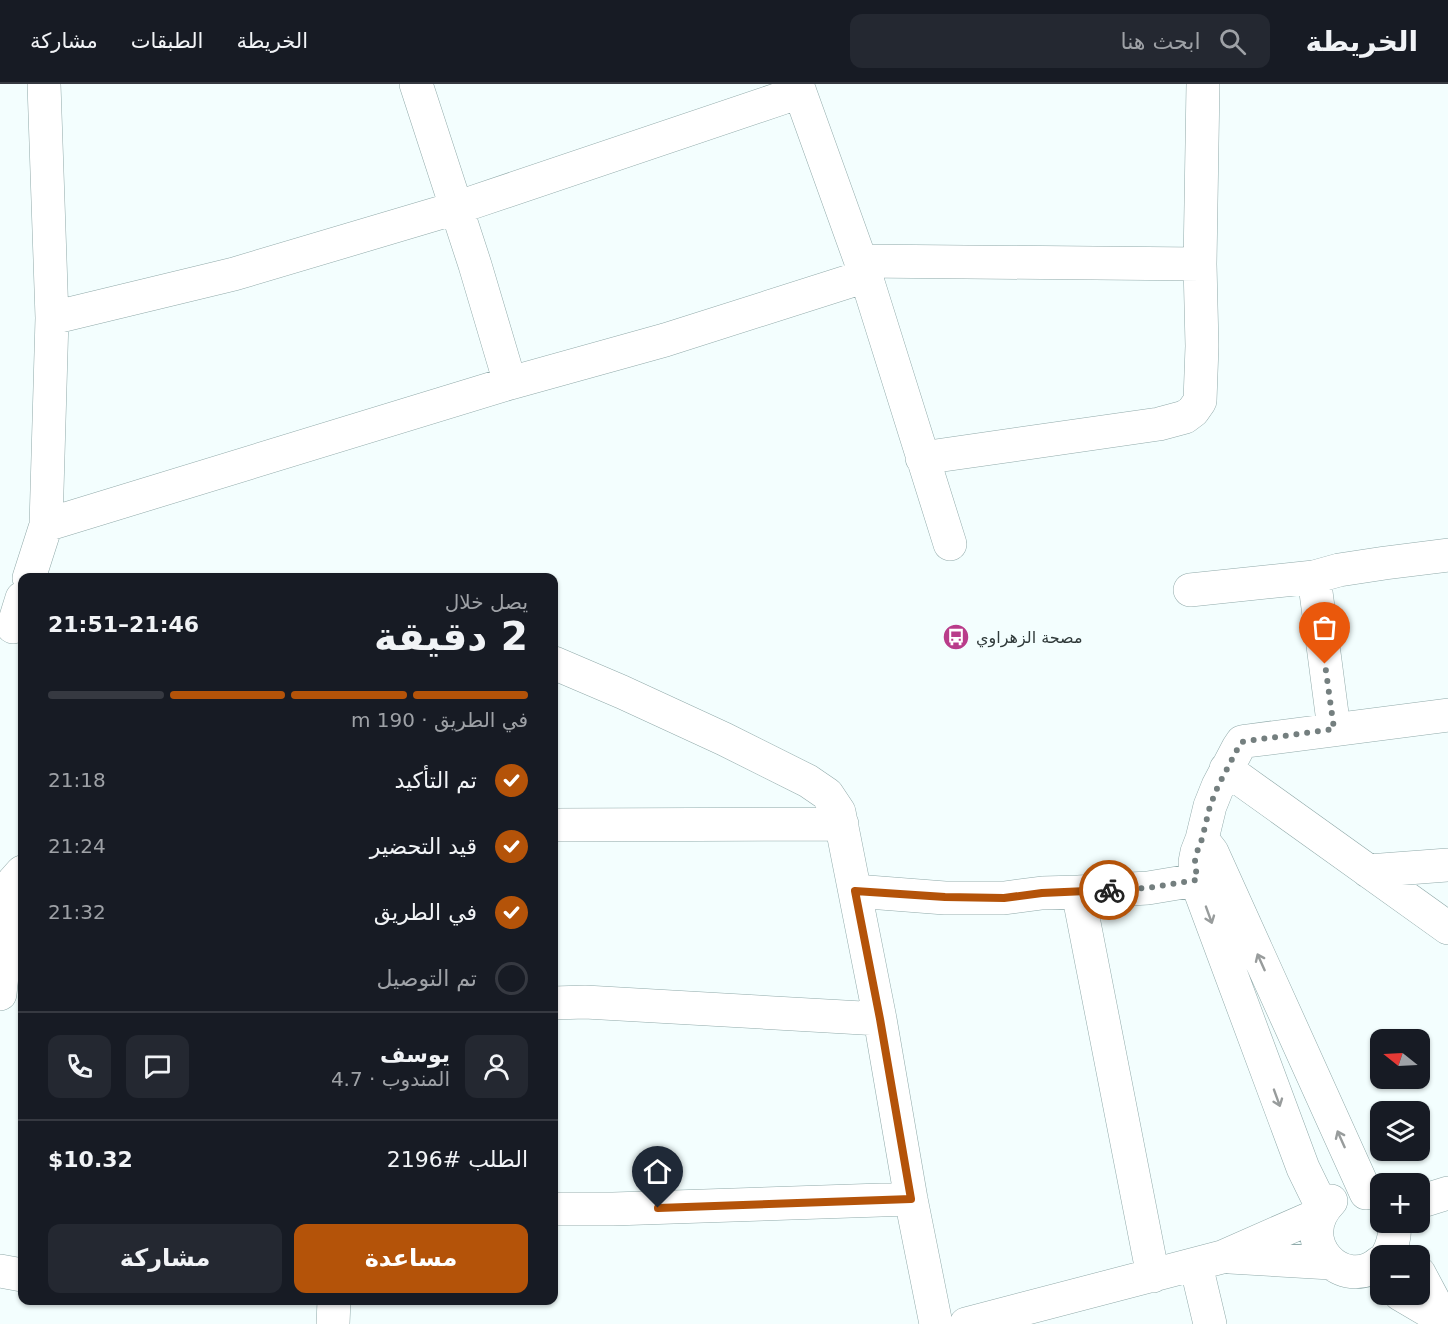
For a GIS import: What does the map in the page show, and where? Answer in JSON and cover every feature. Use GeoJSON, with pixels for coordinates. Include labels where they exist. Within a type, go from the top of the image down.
{"type":"FeatureCollection","features":[{"type":"Feature","properties":{"kind":"street"},"geometry":{"type":"LineString","coordinates":[[31,573],[46,525],[52,318],[44,84]]}},
{"type":"Feature","properties":{"kind":"street"},"geometry":{"type":"LineString","coordinates":[[416,84],[475,265],[510,383]]}},
{"type":"Feature","properties":{"kind":"street"},"geometry":{"type":"LineString","coordinates":[[922,458],[1160,423],[1185,417],[1193,411],[1200,401],[1202,346],[1200,264],[1203,84]]}},
{"type":"Feature","properties":{"kind":"street"},"geometry":{"type":"LineString","coordinates":[[52,318],[234,274],[456,208],[798,88],[863,269],[950,544]]}},
{"type":"Feature","properties":{"kind":"street"},"geometry":{"type":"LineString","coordinates":[[46,525],[510,383],[665,340],[863,269],[1200,264]]}},
{"type":"Feature","properties":{"kind":"street"},"geometry":{"type":"LineString","coordinates":[[1190,590],[1314,577],[1340,570],[1448,555]]}},
{"type":"Feature","properties":{"kind":"street"},"geometry":{"type":"LineString","coordinates":[[1314,577],[1334,729]]}},
{"type":"Feature","properties":{"kind":"street"},"geometry":{"type":"LineString","coordinates":[[558,665],[632,696],[808,781],[827,794],[839,812],[936,1324]]}},
{"type":"Feature","properties":{"kind":"street"},"geometry":{"type":"LineString","coordinates":[[1375,1242],[1321,1252],[1316,1237],[1317,1222],[1321,1211],[1303,1168],[1209,876],[1212,852],[1202,839],[1210,806],[1242,742],[1448,715]]}},
{"type":"Feature","properties":{"kind":"street"},"geometry":{"type":"LineString","coordinates":[[1227,769],[1448,928]]}},
{"type":"Feature","properties":{"kind":"street"},"geometry":{"type":"LineString","coordinates":[[558,825],[842,824]]}},
{"type":"Feature","properties":{"kind":"street"},"geometry":{"type":"LineString","coordinates":[[1368,871],[1448,865]]}},
{"type":"Feature","properties":{"kind":"street"},"geometry":{"type":"LineString","coordinates":[[0,994],[11,892],[18,876]]}},
{"type":"Feature","properties":{"kind":"street"},"geometry":{"type":"LineString","coordinates":[[855,891],[955,898],[1004,898],[1042,893],[1148,888],[1209,876]]}},
{"type":"Feature","properties":{"kind":"street"},"geometry":{"type":"LineString","coordinates":[[1209,876],[1375,1242]]}},
{"type":"Feature","properties":{"kind":"street"},"geometry":{"type":"LineString","coordinates":[[1078,892],[1154,1276]]}},
{"type":"Feature","properties":{"kind":"street"},"geometry":{"type":"LineString","coordinates":[[558,1003],[585,1002],[880,1019]]}},
{"type":"Feature","properties":{"kind":"street"},"geometry":{"type":"LineString","coordinates":[[1209,1261],[1321,1211],[1335,1197],[1350,1192],[1375,1242]]}},
{"type":"Feature","properties":{"kind":"street"},"geometry":{"type":"LineString","coordinates":[[1430,1199],[1448,1193]]}},
{"type":"Feature","properties":{"kind":"street"},"geometry":{"type":"LineString","coordinates":[[558,1209],[911,1199]]}},
{"type":"Feature","properties":{"kind":"street"},"geometry":{"type":"LineString","coordinates":[[966,1324],[1209,1261],[1375,1242]]}},
{"type":"Feature","properties":{"kind":"street"},"geometry":{"type":"LineString","coordinates":[[1209,1261],[1210,1324]]}},
{"type":"Feature","properties":{"kind":"street"},"geometry":{"type":"LineString","coordinates":[[0,1271],[18,1274]]}},
{"type":"Feature","properties":{"kind":"street"},"geometry":{"type":"LineString","coordinates":[[1430,1294],[1445,1322]]}},
{"type":"Feature","properties":{"kind":"street"},"geometry":{"type":"LineString","coordinates":[[333,1324],[334,1305]]}},
{"type":"Feature","properties":{"kind":"street"},"geometry":{"type":"LineString","coordinates":[[1418,1305],[1445,1322]]}},
{"type":"Feature","properties":{"kind":"way so far"},"geometry":{"type":"LineString","coordinates":[[1109,890],[1148,888],[1197,880],[1195,861],[1210,806],[1242,742],[1334,729],[1325,664]]}},
{"type":"Feature","properties":{"kind":"place","name":"مصحة الزهراوي"},"geometry":{"type":"Point","coordinates":[956,637]}},
{"type":"Feature","properties":{"kind":"route"},"geometry":{"type":"LineString","coordinates":[[658,1208],[911,1199],[855,891],[1004,898],[1042,893],[1109,890]]}}]}
